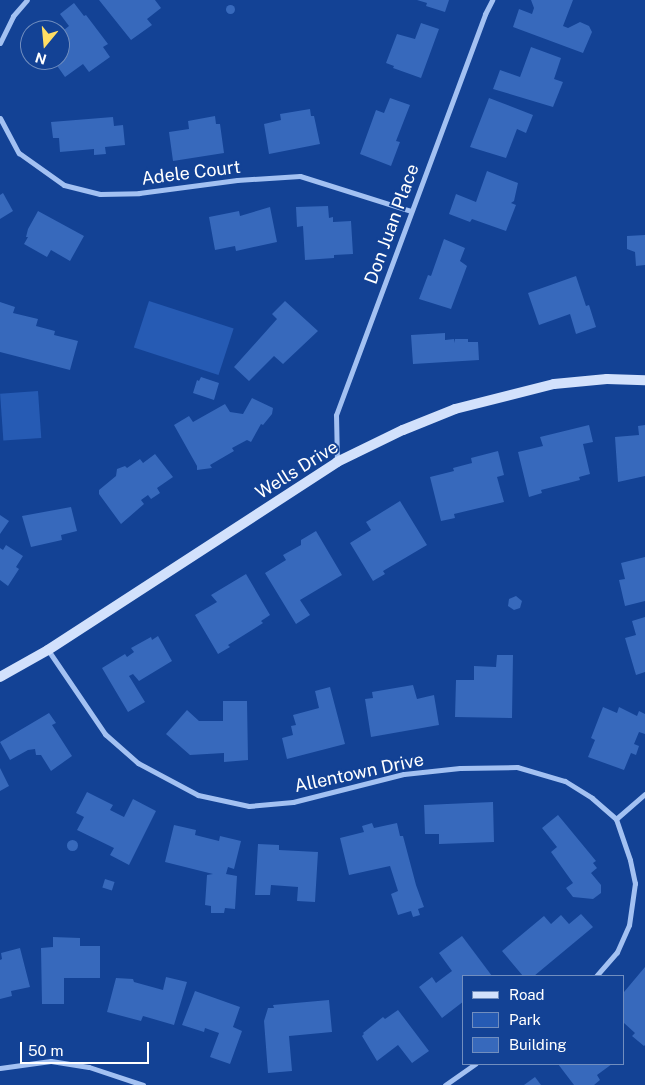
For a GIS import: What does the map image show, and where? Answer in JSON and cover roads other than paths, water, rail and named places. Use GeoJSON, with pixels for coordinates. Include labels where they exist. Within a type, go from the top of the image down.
{"type":"FeatureCollection","features":[{"type":"Feature","properties":{"kind":"main road","name":"Wells Drive"},"geometry":{"type":"LineString","coordinates":[[0,677],[48,650],[337,462],[403,430],[455,410],[504,395],[554,384],[607,379],[645,380]]}},
{"type":"Feature","properties":{"kind":"street"},"geometry":{"type":"LineString","coordinates":[[0,43],[12,16],[27,0]]}},
{"type":"Feature","properties":{"kind":"street","name":"Don Juan Place"},"geometry":{"type":"LineString","coordinates":[[337,462],[336,415],[484,14],[492,0]]}},
{"type":"Feature","properties":{"kind":"street","name":"Adele Court"},"geometry":{"type":"LineString","coordinates":[[0,118],[19,153],[64,185],[100,194],[140,193],[237,180],[300,176],[411,211]]}},
{"type":"Feature","properties":{"kind":"street","name":"Allentown Drive"},"geometry":{"type":"LineString","coordinates":[[48,650],[105,734],[138,763],[198,794],[249,806],[293,802],[404,774],[460,768],[517,767],[565,781],[592,798],[616,819],[630,860],[635,883],[630,925],[617,952],[597,975]]}},
{"type":"Feature","properties":{"kind":"street"},"geometry":{"type":"LineString","coordinates":[[616,819],[645,794]]}},
{"type":"Feature","properties":{"kind":"street"},"geometry":{"type":"LineString","coordinates":[[0,1068],[51,1061],[89,1067],[143,1085]]}},
{"type":"Feature","properties":{"kind":"street"},"geometry":{"type":"LineString","coordinates":[[445,1085],[474,1065]]}}]}
